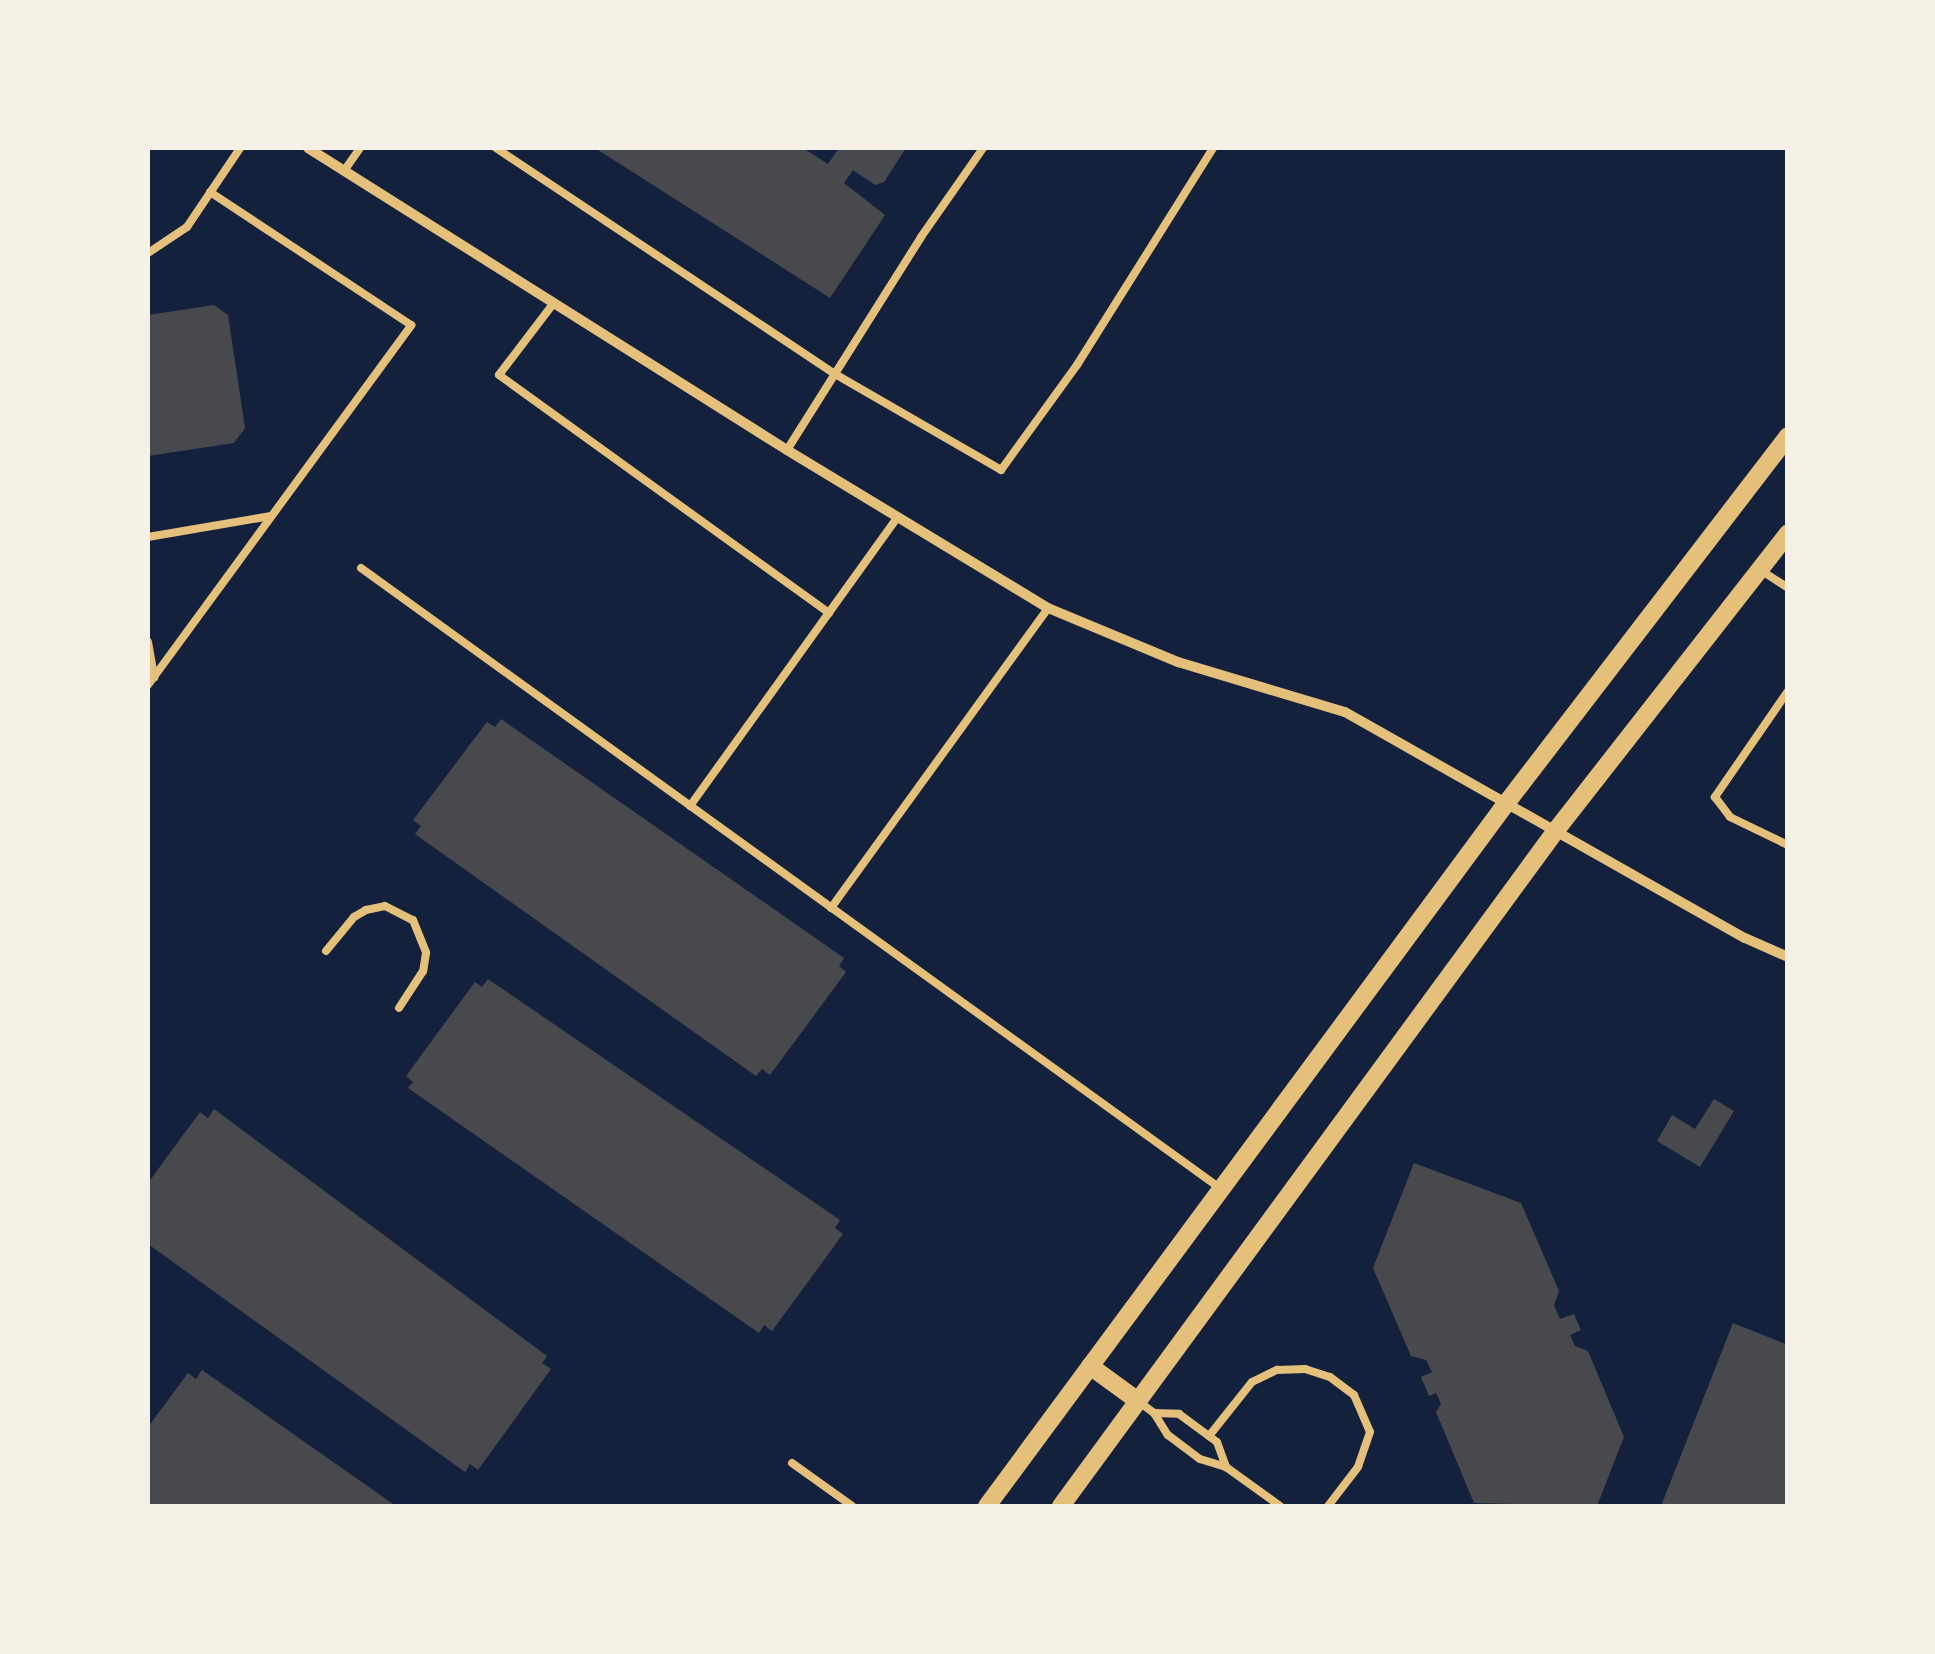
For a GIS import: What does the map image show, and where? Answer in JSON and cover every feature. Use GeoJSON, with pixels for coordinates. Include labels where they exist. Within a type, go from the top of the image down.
{"type":"FeatureCollection","features":[{"type":"Feature","properties":{"kind":"street"},"geometry":{"type":"LineString","coordinates":[[308,148],[787,450],[1048,608],[1178,662],[1345,712],[1745,938],[1788,957]]}},
{"type":"Feature","properties":{"kind":"street"},"geometry":{"type":"LineString","coordinates":[[986,1506],[1508,802],[1788,436]]}},
{"type":"Feature","properties":{"kind":"street"},"geometry":{"type":"LineString","coordinates":[[1061,1506],[1146,1407],[1557,829],[1788,532]]}},
{"type":"Feature","properties":{"kind":"street"},"geometry":{"type":"LineString","coordinates":[[1090,1366],[1146,1407]]}},
{"type":"Feature","properties":{"kind":"lane"},"geometry":{"type":"LineString","coordinates":[[148,253],[187,226],[240,148]]}},
{"type":"Feature","properties":{"kind":"lane"},"geometry":{"type":"LineString","coordinates":[[344,171],[360,148]]}},
{"type":"Feature","properties":{"kind":"lane"},"geometry":{"type":"LineString","coordinates":[[496,148],[835,374],[1001,470],[1078,365],[1213,148]]}},
{"type":"Feature","properties":{"kind":"lane"},"geometry":{"type":"LineString","coordinates":[[787,450],[984,148]]}},
{"type":"Feature","properties":{"kind":"lane"},"geometry":{"type":"LineString","coordinates":[[150,681],[411,325],[210,192]]}},
{"type":"Feature","properties":{"kind":"lane"},"geometry":{"type":"LineString","coordinates":[[553,304],[499,375],[829,613]]}},
{"type":"Feature","properties":{"kind":"lane"},"geometry":{"type":"LineString","coordinates":[[148,536],[271,516]]}},
{"type":"Feature","properties":{"kind":"lane"},"geometry":{"type":"LineString","coordinates":[[690,806],[898,517]]}},
{"type":"Feature","properties":{"kind":"lane"},"geometry":{"type":"LineString","coordinates":[[360,568],[1221,1189]]}},
{"type":"Feature","properties":{"kind":"lane"},"geometry":{"type":"LineString","coordinates":[[1760,569],[1788,588]]}},
{"type":"Feature","properties":{"kind":"lane"},"geometry":{"type":"LineString","coordinates":[[831,908],[1048,608]]}},
{"type":"Feature","properties":{"kind":"lane"},"geometry":{"type":"LineString","coordinates":[[148,642],[150,681]]}},
{"type":"Feature","properties":{"kind":"lane"},"geometry":{"type":"LineString","coordinates":[[1788,691],[1716,796],[1730,817],[1788,845]]}},
{"type":"Feature","properties":{"kind":"lane"},"geometry":{"type":"LineString","coordinates":[[326,951],[354,917],[366,910],[385,906],[412,920],[426,953],[423,971],[399,1008]]}},
{"type":"Feature","properties":{"kind":"lane"},"geometry":{"type":"LineString","coordinates":[[1209,1436],[1252,1382],[1291,1370],[1330,1376],[1354,1396],[1370,1432],[1358,1467],[1328,1506]]}},
{"type":"Feature","properties":{"kind":"lane"},"geometry":{"type":"LineString","coordinates":[[1146,1407],[1179,1414],[1209,1436],[1216,1442],[1226,1467]]}},
{"type":"Feature","properties":{"kind":"lane"},"geometry":{"type":"LineString","coordinates":[[1146,1407],[1168,1435],[1190,1451],[1226,1467],[1280,1506]]}},
{"type":"Feature","properties":{"kind":"lane"},"geometry":{"type":"LineString","coordinates":[[792,1464],[852,1506]]}},
{"type":"Feature","properties":{"kind":"building"},"geometry":{"type":"Polygon","coordinates":[[[595,148],[803,148],[828,164],[839,148],[906,148],[884,182],[875,185],[853,170],[844,183],[885,215],[830,298],[595,148]]]}},
{"type":"Feature","properties":{"kind":"building"},"geometry":{"type":"Polygon","coordinates":[[[214,305],[228,315],[245,428],[234,443],[148,456],[148,315],[214,305]]]}},
{"type":"Feature","properties":{"kind":"building"},"geometry":{"type":"Polygon","coordinates":[[[501,719],[844,958],[839,966],[846,972],[770,1075],[762,1069],[756,1076],[415,834],[421,826],[413,820],[487,722],[495,727],[501,719]]]}},
{"type":"Feature","properties":{"kind":"building"},"geometry":{"type":"Polygon","coordinates":[[[488,979],[840,1220],[835,1228],[843,1234],[772,1331],[764,1325],[759,1333],[408,1088],[413,1082],[406,1076],[475,982],[482,987],[488,979]]]}},
{"type":"Feature","properties":{"kind":"building"},"geometry":{"type":"Polygon","coordinates":[[[1714,1099],[1734,1111],[1700,1167],[1657,1141],[1672,1115],[1695,1129],[1714,1099]]]}},
{"type":"Feature","properties":{"kind":"building"},"geometry":{"type":"Polygon","coordinates":[[[214,1109],[547,1356],[542,1363],[551,1369],[478,1470],[470,1464],[465,1472],[148,1244],[148,1183],[200,1112],[208,1118],[214,1109]]]}},
{"type":"Feature","properties":{"kind":"building"},"geometry":{"type":"Polygon","coordinates":[[[1414,1163],[1521,1203],[1559,1291],[1554,1305],[1560,1319],[1574,1314],[1581,1330],[1570,1335],[1575,1346],[1588,1351],[1624,1437],[1597,1506],[1474,1503],[1436,1412],[1441,1404],[1436,1393],[1429,1396],[1421,1377],[1432,1372],[1426,1360],[1411,1356],[1373,1268],[1414,1163]]]}},
{"type":"Feature","properties":{"kind":"building"},"geometry":{"type":"Polygon","coordinates":[[[1733,1323],[1788,1345],[1788,1506],[1661,1506],[1733,1323]]]}},
{"type":"Feature","properties":{"kind":"building"},"geometry":{"type":"Polygon","coordinates":[[[202,1370],[396,1506],[148,1506],[148,1427],[188,1373],[196,1379],[202,1370]]]}}]}
